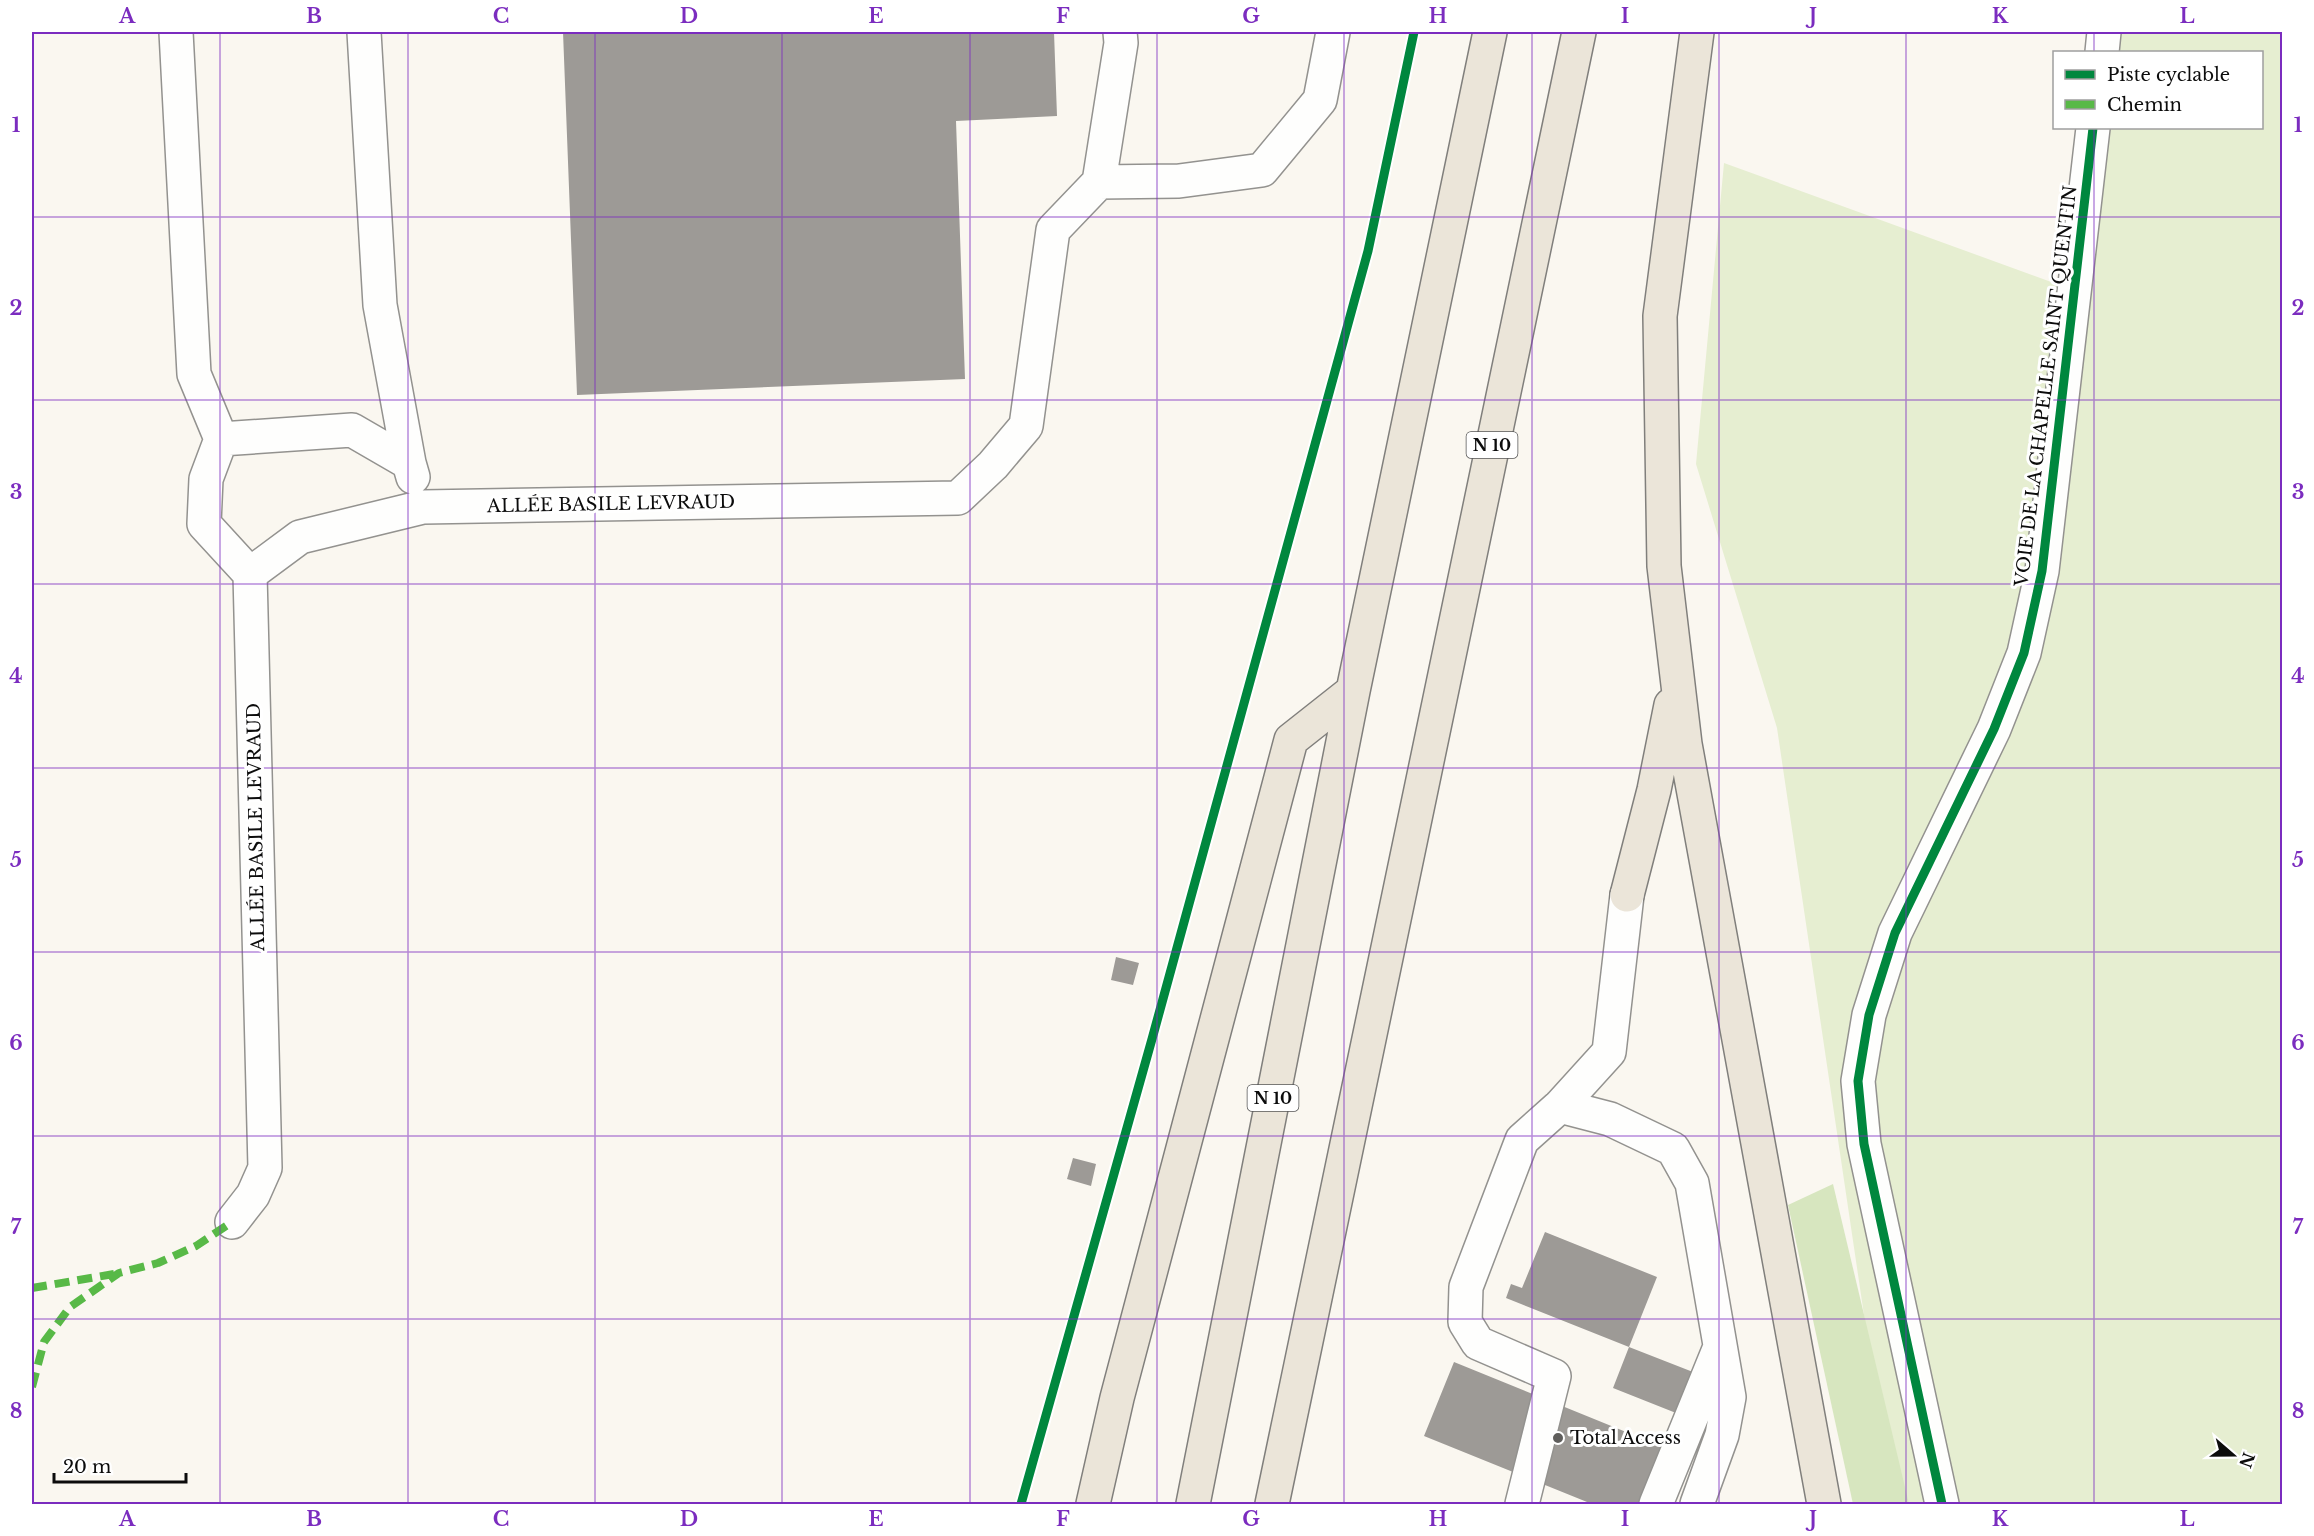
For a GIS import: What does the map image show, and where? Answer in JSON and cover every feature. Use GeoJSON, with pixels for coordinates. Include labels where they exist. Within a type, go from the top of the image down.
{"type":"FeatureCollection","features":[{"type":"Feature","properties":{"kind":"main road","name":"N 10"},"geometry":{"type":"LineString","coordinates":[[1193,1504],[1353,691],[1490,32]]}},
{"type":"Feature","properties":{"kind":"main road","name":"N 10"},"geometry":{"type":"LineString","coordinates":[[1272,1504],[1579,32]]}},
{"type":"Feature","properties":{"kind":"main road"},"geometry":{"type":"LineString","coordinates":[[1697,32],[1660,316],[1664,566],[1685,744],[1824,1504]]}},
{"type":"Feature","properties":{"kind":"main road"},"geometry":{"type":"LineString","coordinates":[[1627,896],[1654,790],[1677,675]]}},
{"type":"Feature","properties":{"kind":"main road"},"geometry":{"type":"LineString","coordinates":[[1093,1504],[1117,1398],[1291,740],[1353,691]]}},
{"type":"Feature","properties":{"kind":"street"},"geometry":{"type":"LineString","coordinates":[[176,32],[194,374],[221,439],[206,479],[204,524],[250,574]]}},
{"type":"Feature","properties":{"kind":"street"},"geometry":{"type":"LineString","coordinates":[[364,32],[380,305],[408,464],[423,507]]}},
{"type":"Feature","properties":{"kind":"street"},"geometry":{"type":"LineString","coordinates":[[1120,32],[1121,43],[1099,182],[1179,181],[1262,171],[1320,100],[1333,32]]}},
{"type":"Feature","properties":{"kind":"street"},"geometry":{"type":"LineString","coordinates":[[2102,51],[2104,32]]}},
{"type":"Feature","properties":{"kind":"street","name":"VOIE DE LA CHAPELLE SAINT QUENTIN"},"geometry":{"type":"LineString","coordinates":[[1942,1504],[1864,1144],[1858,1081],[1869,1015],[1895,933],[1994,729],[2024,653],[2042,571],[2093,129]]}},
{"type":"Feature","properties":{"kind":"street","name":"ALLÉE BASILE LEVRAUD"},"geometry":{"type":"LineString","coordinates":[[232,1222],[252,1195],[265,1168],[250,574],[300,537],[423,507],[958,498],[993,465],[1026,426],[1053,230],[1099,182]]}},
{"type":"Feature","properties":{"kind":"street"},"geometry":{"type":"LineString","coordinates":[[221,439],[352,430],[408,464]]}},
{"type":"Feature","properties":{"kind":"street"},"geometry":{"type":"LineString","coordinates":[[1522,1504],[1554,1376],[1478,1344],[1464,1322],[1466,1287],[1522,1140],[1560,1106],[1609,1052],[1627,896]]}},
{"type":"Feature","properties":{"kind":"street"},"geometry":{"type":"LineString","coordinates":[[1560,1106],[1610,1119],[1673,1149],[1692,1183],[1729,1397],[1722,1435],[1697,1504]]}},
{"type":"Feature","properties":{"kind":"street"},"geometry":{"type":"LineString","coordinates":[[1656,1504],[1720,1347]]}},
{"type":"Feature","properties":{"kind":"green space"},"geometry":{"type":"Polygon","coordinates":[[[2102,32],[2282,32],[2282,1504],[1892,1504],[1777,728],[1696,464],[1724,163],[2076,291],[2093,129],[2263,129],[2263,51],[2100,51],[2102,32]]]}},
{"type":"Feature","properties":{"kind":"green space"},"geometry":{"type":"Polygon","coordinates":[[[1833,1184],[1909,1504],[1853,1504],[1788,1205],[1833,1184]]]}},
{"type":"Feature","properties":{"kind":"building"},"geometry":{"type":"Polygon","coordinates":[[[563,32],[1054,32],[1057,116],[956,121],[965,379],[577,395],[563,32]]]}},
{"type":"Feature","properties":{"kind":"building"},"geometry":{"type":"Polygon","coordinates":[[[1116,957],[1139,963],[1133,985],[1111,980],[1116,957]]]}},
{"type":"Feature","properties":{"kind":"building"},"geometry":{"type":"Polygon","coordinates":[[[1073,1158],[1096,1164],[1091,1186],[1067,1179],[1073,1158]]]}},
{"type":"Feature","properties":{"kind":"building"},"geometry":{"type":"Polygon","coordinates":[[[1545,1232],[1657,1277],[1629,1347],[1506,1298],[1511,1284],[1522,1288],[1545,1232]]]}},
{"type":"Feature","properties":{"kind":"building"},"geometry":{"type":"Polygon","coordinates":[[[1629,1347],[1693,1372],[1676,1413],[1613,1388],[1629,1347]]]}},
{"type":"Feature","properties":{"kind":"building"},"geometry":{"type":"Polygon","coordinates":[[[1454,1362],[1663,1447],[1640,1504],[1592,1504],[1424,1436],[1454,1362]]]}},
{"type":"Feature","properties":{"kind":"marked path"},"geometry":{"type":"LineString","coordinates":[[32,1387],[44,1342],[70,1307],[119,1273],[158,1263],[196,1246],[232,1222]]}},
{"type":"Feature","properties":{"kind":"marked path"},"geometry":{"type":"LineString","coordinates":[[32,1288],[114,1274]]}},
{"type":"Feature","properties":{"kind":"cycle path"},"geometry":{"type":"LineString","coordinates":[[1021,1504],[1152,1039],[1368,251],[1414,32]]}},
{"type":"Feature","properties":{"kind":"cycle path"},"geometry":{"type":"LineString","coordinates":[[1942,1504],[1864,1144],[1858,1081],[1869,1015],[1895,933],[1994,729],[2024,653],[2042,571],[2093,129]]}},
{"type":"Feature","properties":{"kind":"place","name":"Total Access"},"geometry":{"type":"Point","coordinates":[1558,1438]}}]}
